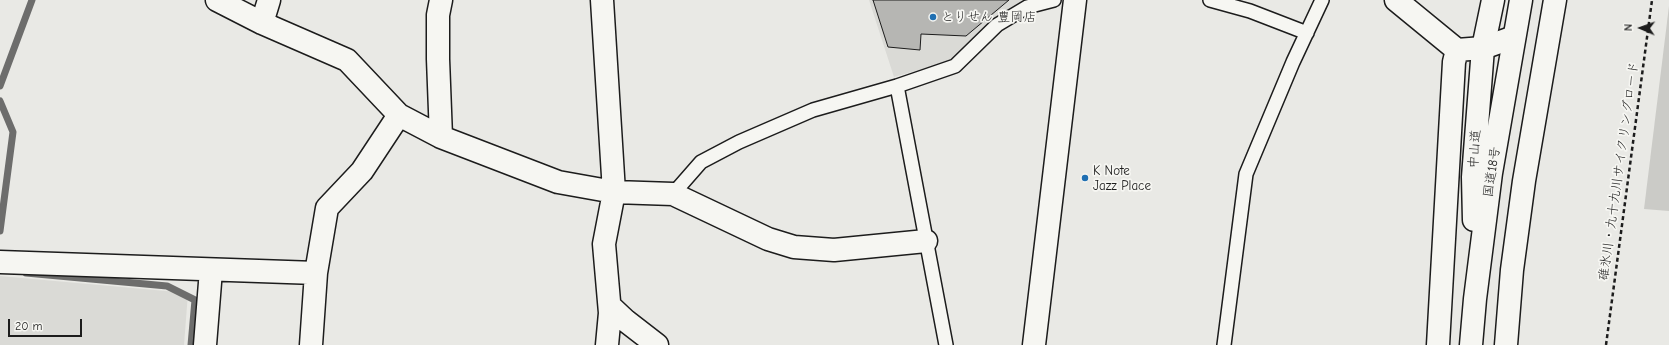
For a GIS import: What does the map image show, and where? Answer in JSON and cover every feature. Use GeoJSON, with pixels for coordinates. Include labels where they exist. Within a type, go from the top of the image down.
{"type":"FeatureCollection","features":[{"type":"Feature","properties":{"kind":"main road"},"geometry":{"type":"LineString","coordinates":[[217,0],[262,23],[347,60],[399,115],[441,137],[558,182],[614,192],[673,194],[768,239],[794,247],[834,250],[926,241]]}},
{"type":"Feature","properties":{"kind":"main road"},"geometry":{"type":"LineString","coordinates":[[262,23],[269,0]]}},
{"type":"Feature","properties":{"kind":"main road"},"geometry":{"type":"LineString","coordinates":[[441,0],[438,15],[438,59],[441,137]]}},
{"type":"Feature","properties":{"kind":"main road"},"geometry":{"type":"LineString","coordinates":[[602,0],[614,192],[604,244],[610,306],[607,345]]}},
{"type":"Feature","properties":{"kind":"main road"},"geometry":{"type":"LineString","coordinates":[[1034,345],[1075,0]]}},
{"type":"Feature","properties":{"kind":"main road"},"geometry":{"type":"LineString","coordinates":[[1396,0],[1457,50],[1483,48],[1514,37]]}},
{"type":"Feature","properties":{"kind":"main road","name":"中山道"},"geometry":{"type":"LineString","coordinates":[[1475,299],[1473,176],[1483,48],[1492,0]]}},
{"type":"Feature","properties":{"kind":"main road","name":"国道18号"},"geometry":{"type":"LineString","coordinates":[[1472,345],[1475,299],[1491,172],[1521,0]]}},
{"type":"Feature","properties":{"kind":"main road"},"geometry":{"type":"LineString","coordinates":[[1506,345],[1512,270],[1524,181],[1555,0]]}},
{"type":"Feature","properties":{"kind":"main road"},"geometry":{"type":"LineString","coordinates":[[1438,345],[1454,62],[1457,50]]}},
{"type":"Feature","properties":{"kind":"main road"},"geometry":{"type":"LineString","coordinates":[[311,345],[316,273],[327,208],[362,171],[399,115]]}},
{"type":"Feature","properties":{"kind":"main road"},"geometry":{"type":"LineString","coordinates":[[0,262],[316,273]]}},
{"type":"Feature","properties":{"kind":"main road"},"geometry":{"type":"LineString","coordinates":[[205,345],[211,270]]}},
{"type":"Feature","properties":{"kind":"main road"},"geometry":{"type":"LineString","coordinates":[[610,306],[626,321],[657,345]]}},
{"type":"Feature","properties":{"kind":"lane"},"geometry":{"type":"LineString","coordinates":[[673,194],[701,162],[739,142],[813,110],[897,86],[955,66],[997,25],[1027,7],[1054,0]]}},
{"type":"Feature","properties":{"kind":"lane"},"geometry":{"type":"LineString","coordinates":[[1210,0],[1250,11],[1307,33]]}},
{"type":"Feature","properties":{"kind":"lane"},"geometry":{"type":"LineString","coordinates":[[1224,345],[1246,174],[1293,62],[1322,0]]}},
{"type":"Feature","properties":{"kind":"lane"},"geometry":{"type":"LineString","coordinates":[[897,86],[946,345]]}},
{"type":"Feature","properties":{"kind":"path","name":"碓氷川・九十九川サイクリングロード"},"geometry":{"type":"LineString","coordinates":[[1606,345],[1652,0]]}},
{"type":"Feature","properties":{"kind":"shaded area","name":"とりせん 豊岡店"},"geometry":{"type":"Polygon","coordinates":[[[869,0],[1026,0],[994,19],[953,60],[894,77],[869,0]]]}},
{"type":"Feature","properties":{"kind":"shaded area"},"geometry":{"type":"Polygon","coordinates":[[[1669,6],[1669,211],[1644,209],[1669,6]]]}},
{"type":"Feature","properties":{"kind":"shaded area"},"geometry":{"type":"Polygon","coordinates":[[[0,276],[188,293],[184,345],[0,345],[0,276]]]}},
{"type":"Feature","properties":{"kind":"building","name":"とりせん 豊岡店"},"geometry":{"type":"Polygon","coordinates":[[[873,0],[1009,0],[966,36],[921,34],[920,50],[888,47],[873,0]]]}},
{"type":"Feature","properties":{"kind":"waterway"},"geometry":{"type":"LineString","coordinates":[[0,86],[32,0]]}},
{"type":"Feature","properties":{"kind":"waterway"},"geometry":{"type":"LineString","coordinates":[[0,101],[13,132],[0,231]]}},
{"type":"Feature","properties":{"kind":"waterway"},"geometry":{"type":"LineString","coordinates":[[26,273],[167,286],[195,300],[191,345]]}},
{"type":"Feature","properties":{"kind":"place","name":"とりせん 豊岡店"},"geometry":{"type":"Point","coordinates":[933,17]}},
{"type":"Feature","properties":{"kind":"place","name":"K Note Jazz Place"},"geometry":{"type":"Point","coordinates":[1085,178]}}]}
